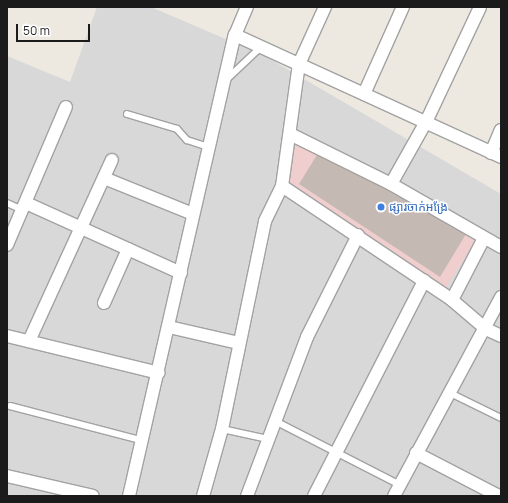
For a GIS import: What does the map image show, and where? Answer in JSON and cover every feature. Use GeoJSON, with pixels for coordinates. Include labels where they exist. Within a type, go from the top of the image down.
{"type":"FeatureCollection","features":[{"type":"Feature","properties":{"kind":"street"},"geometry":{"type":"LineString","coordinates":[[129,496],[144,441],[223,82],[235,35],[247,7]]}},
{"type":"Feature","properties":{"kind":"street"},"geometry":{"type":"LineString","coordinates":[[203,496],[222,429],[265,221],[282,186],[299,64],[326,7]]}},
{"type":"Feature","properties":{"kind":"street"},"geometry":{"type":"LineString","coordinates":[[364,94],[403,7]]}},
{"type":"Feature","properties":{"kind":"street"},"geometry":{"type":"LineString","coordinates":[[391,184],[426,122],[480,7]]}},
{"type":"Feature","properties":{"kind":"street"},"geometry":{"type":"LineString","coordinates":[[235,35],[496,155],[501,130]]}},
{"type":"Feature","properties":{"kind":"street"},"geometry":{"type":"LineString","coordinates":[[7,245],[66,107]]}},
{"type":"Feature","properties":{"kind":"street"},"geometry":{"type":"LineString","coordinates":[[290,134],[391,184],[501,247]]}},
{"type":"Feature","properties":{"kind":"street"},"geometry":{"type":"LineString","coordinates":[[28,341],[82,228],[112,160]]}},
{"type":"Feature","properties":{"kind":"street"},"geometry":{"type":"LineString","coordinates":[[104,178],[194,214]]}},
{"type":"Feature","properties":{"kind":"street"},"geometry":{"type":"LineString","coordinates":[[282,186],[358,235],[452,300],[486,329],[501,336]]}},
{"type":"Feature","properties":{"kind":"street"},"geometry":{"type":"LineString","coordinates":[[24,206],[82,228],[181,272]]}},
{"type":"Feature","properties":{"kind":"street"},"geometry":{"type":"LineString","coordinates":[[247,496],[307,337],[358,235]]}},
{"type":"Feature","properties":{"kind":"street"},"geometry":{"type":"LineString","coordinates":[[452,300],[484,238]]}},
{"type":"Feature","properties":{"kind":"street"},"geometry":{"type":"LineString","coordinates":[[104,303],[128,249]]}},
{"type":"Feature","properties":{"kind":"street"},"geometry":{"type":"LineString","coordinates":[[314,496],[424,281]]}},
{"type":"Feature","properties":{"kind":"street"},"geometry":{"type":"LineString","coordinates":[[397,490],[416,453],[486,329],[501,297]]}},
{"type":"Feature","properties":{"kind":"street"},"geometry":{"type":"LineString","coordinates":[[169,327],[239,343]]}},
{"type":"Feature","properties":{"kind":"street"},"geometry":{"type":"LineString","coordinates":[[7,336],[159,373]]}},
{"type":"Feature","properties":{"kind":"street"},"geometry":{"type":"LineString","coordinates":[[416,453],[475,491],[499,496]]}},
{"type":"Feature","properties":{"kind":"street"},"geometry":{"type":"LineString","coordinates":[[7,476],[79,494],[93,496]]}},
{"type":"Feature","properties":{"kind":"lane"},"geometry":{"type":"LineString","coordinates":[[223,82],[261,47]]}},
{"type":"Feature","properties":{"kind":"lane"},"geometry":{"type":"LineString","coordinates":[[127,114],[177,129],[187,140],[208,147]]}},
{"type":"Feature","properties":{"kind":"lane"},"geometry":{"type":"LineString","coordinates":[[7,203],[24,206]]}},
{"type":"Feature","properties":{"kind":"lane"},"geometry":{"type":"LineString","coordinates":[[450,393],[501,418]]}},
{"type":"Feature","properties":{"kind":"lane"},"geometry":{"type":"LineString","coordinates":[[10,406],[144,441]]}},
{"type":"Feature","properties":{"kind":"lane"},"geometry":{"type":"LineString","coordinates":[[275,420],[336,453],[397,490]]}},
{"type":"Feature","properties":{"kind":"lane"},"geometry":{"type":"LineString","coordinates":[[222,429],[268,439]]}},
{"type":"Feature","properties":{"kind":"shaded area"},"geometry":{"type":"Polygon","coordinates":[[[97,7],[151,7],[263,55],[501,194],[501,496],[7,496],[7,56],[70,82],[97,7]]]}},
{"type":"Feature","properties":{"kind":"shaded area","name":"ផ្សារចាក់អង្រែ"},"geometry":{"type":"Polygon","coordinates":[[[297,132],[480,233],[445,289],[289,182],[297,132]]]}},
{"type":"Feature","properties":{"kind":"building","name":"ផ្សារចាក់អង្រែ"},"geometry":{"type":"Polygon","coordinates":[[[320,150],[469,229],[440,277],[299,184],[320,150]]]}},
{"type":"Feature","properties":{"kind":"place","name":"ផ្សារចាក់អង្រែ"},"geometry":{"type":"Point","coordinates":[381,207]}}]}
